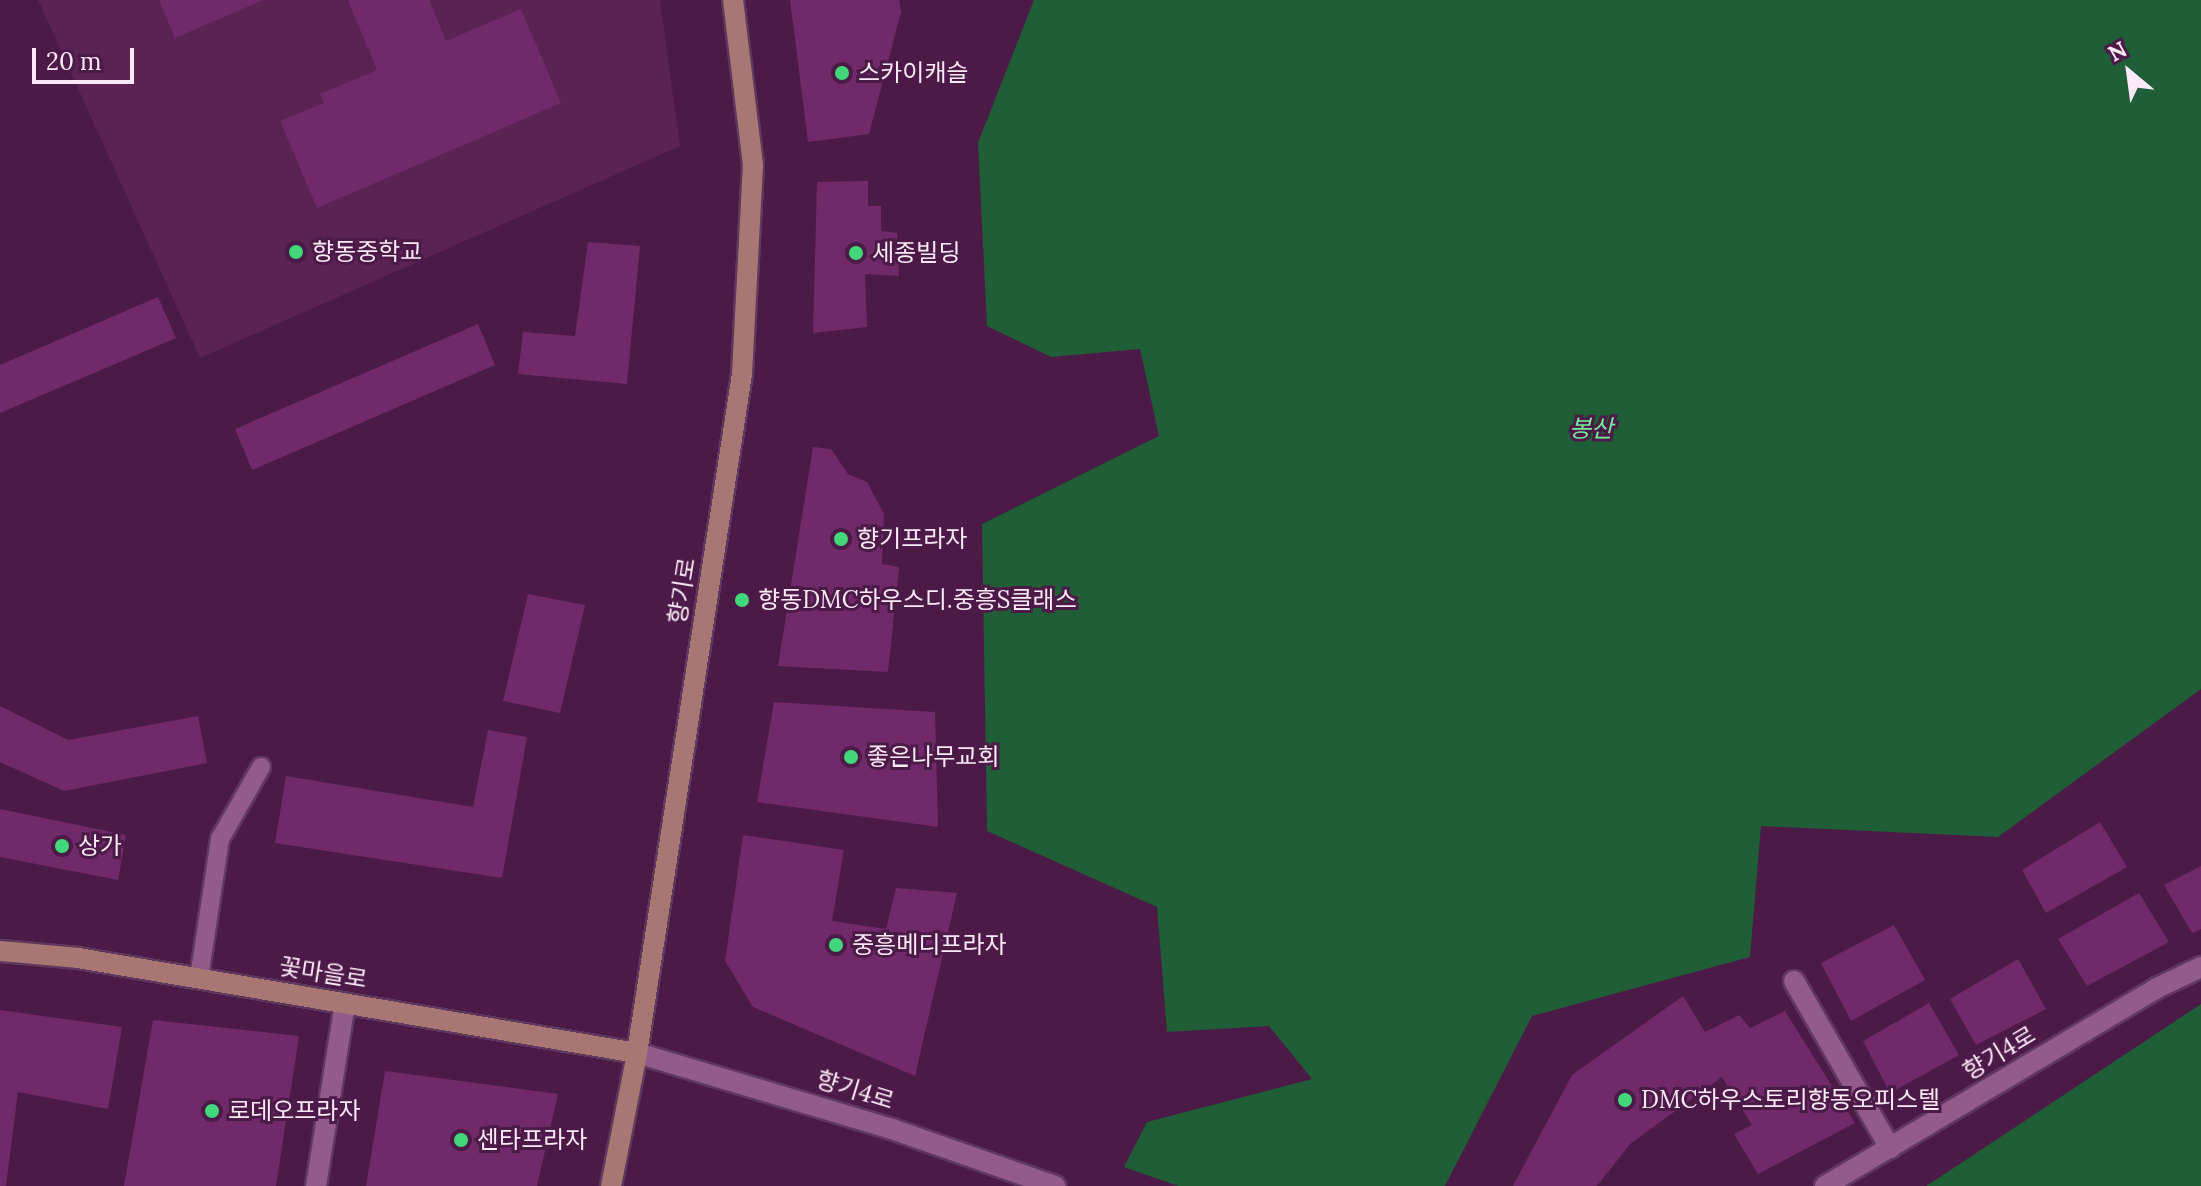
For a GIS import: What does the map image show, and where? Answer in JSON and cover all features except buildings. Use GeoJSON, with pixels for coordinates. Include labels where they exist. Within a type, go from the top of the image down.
{"type":"FeatureCollection","features":[{"type":"Feature","properties":{"kind":"main road","name":"향기로"},"geometry":{"type":"LineString","coordinates":[[611,1186],[637,1053],[742,374],[753,165],[733,0]]}},
{"type":"Feature","properties":{"kind":"main road","name":"꽃마을로"},"geometry":{"type":"LineString","coordinates":[[0,951],[78,958],[637,1053]]}},
{"type":"Feature","properties":{"kind":"street","name":"향기4로"},"geometry":{"type":"LineString","coordinates":[[1825,1186],[2157,988],[2201,967]]}},
{"type":"Feature","properties":{"kind":"street"},"geometry":{"type":"LineString","coordinates":[[1794,981],[1890,1148]]}},
{"type":"Feature","properties":{"kind":"street"},"geometry":{"type":"LineString","coordinates":[[316,1186],[345,1003]]}},
{"type":"Feature","properties":{"kind":"street","name":"향기4로"},"geometry":{"type":"LineString","coordinates":[[637,1053],[892,1129],[1055,1186]]}},
{"type":"Feature","properties":{"kind":"lane"},"geometry":{"type":"LineString","coordinates":[[199,978],[220,839],[261,767]]}},
{"type":"Feature","properties":{"kind":"shaded area","name":"향동중학교"},"geometry":{"type":"Polygon","coordinates":[[[38,0],[660,0],[680,146],[200,358],[38,0]]]}},
{"type":"Feature","properties":{"kind":"green space","name":"봉산"},"geometry":{"type":"Polygon","coordinates":[[[1034,0],[2201,0],[2201,689],[1998,837],[1761,826],[1750,957],[1532,1016],[1445,1186],[1178,1186],[1124,1167],[1147,1122],[1312,1079],[1269,1026],[1167,1032],[1157,907],[987,831],[982,524],[1159,436],[1140,349],[1051,357],[987,326],[978,143],[1034,0]]]}},
{"type":"Feature","properties":{"kind":"green space"},"geometry":{"type":"Polygon","coordinates":[[[2201,1004],[2201,1186],[1926,1186],[1943,1175],[2201,1004]]]}},
{"type":"Feature","properties":{"kind":"place","name":"스카이캐슬"},"geometry":{"type":"Point","coordinates":[842,73]}},
{"type":"Feature","properties":{"kind":"place","name":"향동중학교"},"geometry":{"type":"Point","coordinates":[296,252]}},
{"type":"Feature","properties":{"kind":"place","name":"세종빌딩"},"geometry":{"type":"Point","coordinates":[856,253]}},
{"type":"Feature","properties":{"kind":"place","name":"향기프라자"},"geometry":{"type":"Point","coordinates":[841,539]}},
{"type":"Feature","properties":{"kind":"place","name":"향동DMC하우스디.중흥S클래스"},"geometry":{"type":"Point","coordinates":[742,600]}},
{"type":"Feature","properties":{"kind":"place","name":"좋은나무교회"},"geometry":{"type":"Point","coordinates":[851,757]}},
{"type":"Feature","properties":{"kind":"place","name":"상가"},"geometry":{"type":"Point","coordinates":[62,846]}},
{"type":"Feature","properties":{"kind":"place","name":"중흥메디프라자"},"geometry":{"type":"Point","coordinates":[836,945]}},
{"type":"Feature","properties":{"kind":"place","name":"DMC하우스토리향동오피스텔"},"geometry":{"type":"Point","coordinates":[1625,1100]}},
{"type":"Feature","properties":{"kind":"place","name":"로데오프라자"},"geometry":{"type":"Point","coordinates":[212,1111]}},
{"type":"Feature","properties":{"kind":"place","name":"센타프라자"},"geometry":{"type":"Point","coordinates":[461,1140]}}]}
